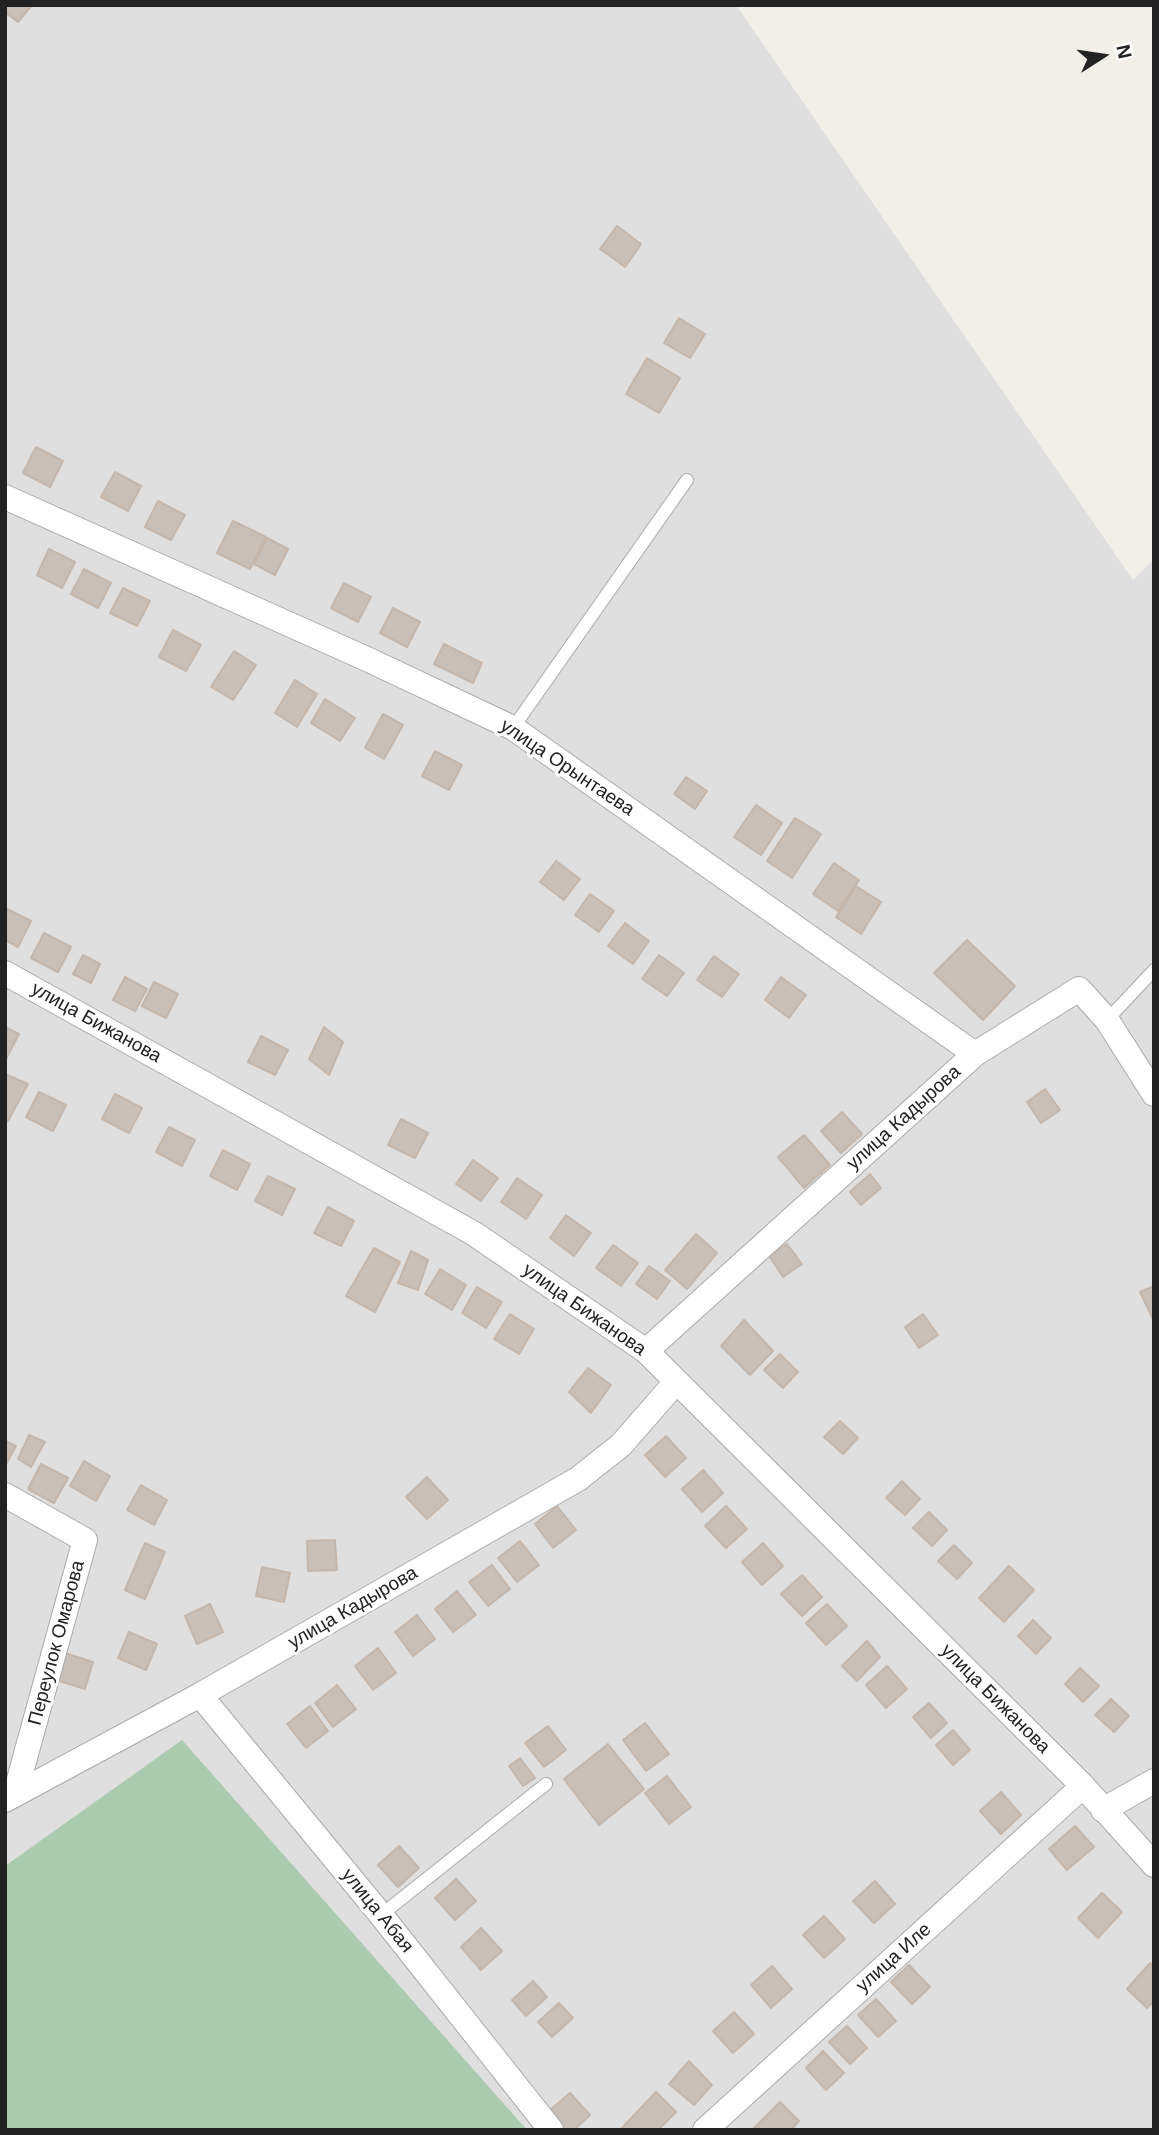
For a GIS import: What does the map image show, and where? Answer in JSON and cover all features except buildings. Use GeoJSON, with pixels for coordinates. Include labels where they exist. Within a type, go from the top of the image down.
{"type":"FeatureCollection","features":[{"type":"Feature","properties":{"kind":"street","name":"улица Орынтаева"},"geometry":{"type":"LineString","coordinates":[[5,497],[369,660],[513,728],[975,1054]]}},
{"type":"Feature","properties":{"kind":"street","name":"улица Бижанова"},"geometry":{"type":"LineString","coordinates":[[5,973],[473,1233],[646,1351],[1083,1786],[1154,1865]]}},
{"type":"Feature","properties":{"kind":"street","name":"улица Кадырова"},"geometry":{"type":"LineString","coordinates":[[646,1351],[975,1054],[1079,989],[1107,1020],[1154,1094]]}},
{"type":"Feature","properties":{"kind":"street","name":"улица Кадырова"},"geometry":{"type":"LineString","coordinates":[[9,1793],[200,1695],[578,1479],[621,1445],[676,1382]]}},
{"type":"Feature","properties":{"kind":"street","name":"Переулок Омарова"},"geometry":{"type":"LineString","coordinates":[[5,1495],[85,1539],[9,1793]]}},
{"type":"Feature","properties":{"kind":"street","name":"улица Абая"},"geometry":{"type":"LineString","coordinates":[[200,1695],[381,1915],[551,2130]]}},
{"type":"Feature","properties":{"kind":"street"},"geometry":{"type":"LineString","coordinates":[[1103,1810],[1154,1781]]}},
{"type":"Feature","properties":{"kind":"street","name":"улица Иле"},"geometry":{"type":"LineString","coordinates":[[705,2130],[1083,1786]]}},
{"type":"Feature","properties":{"kind":"lane"},"geometry":{"type":"LineString","coordinates":[[513,728],[687,480]]}},
{"type":"Feature","properties":{"kind":"lane"},"geometry":{"type":"LineString","coordinates":[[1107,1020],[1154,970]]}},
{"type":"Feature","properties":{"kind":"lane"},"geometry":{"type":"LineString","coordinates":[[381,1915],[546,1784]]}},
{"type":"Feature","properties":{"kind":"shaded area"},"geometry":{"type":"Polygon","coordinates":[[[5,5],[736,5],[1133,580],[1154,559],[1154,2130],[5,2130],[5,5]]]}},
{"type":"Feature","properties":{"kind":"green space"},"geometry":{"type":"Polygon","coordinates":[[[182,1740],[527,2130],[5,2130],[5,1866],[182,1740]]]}}]}
